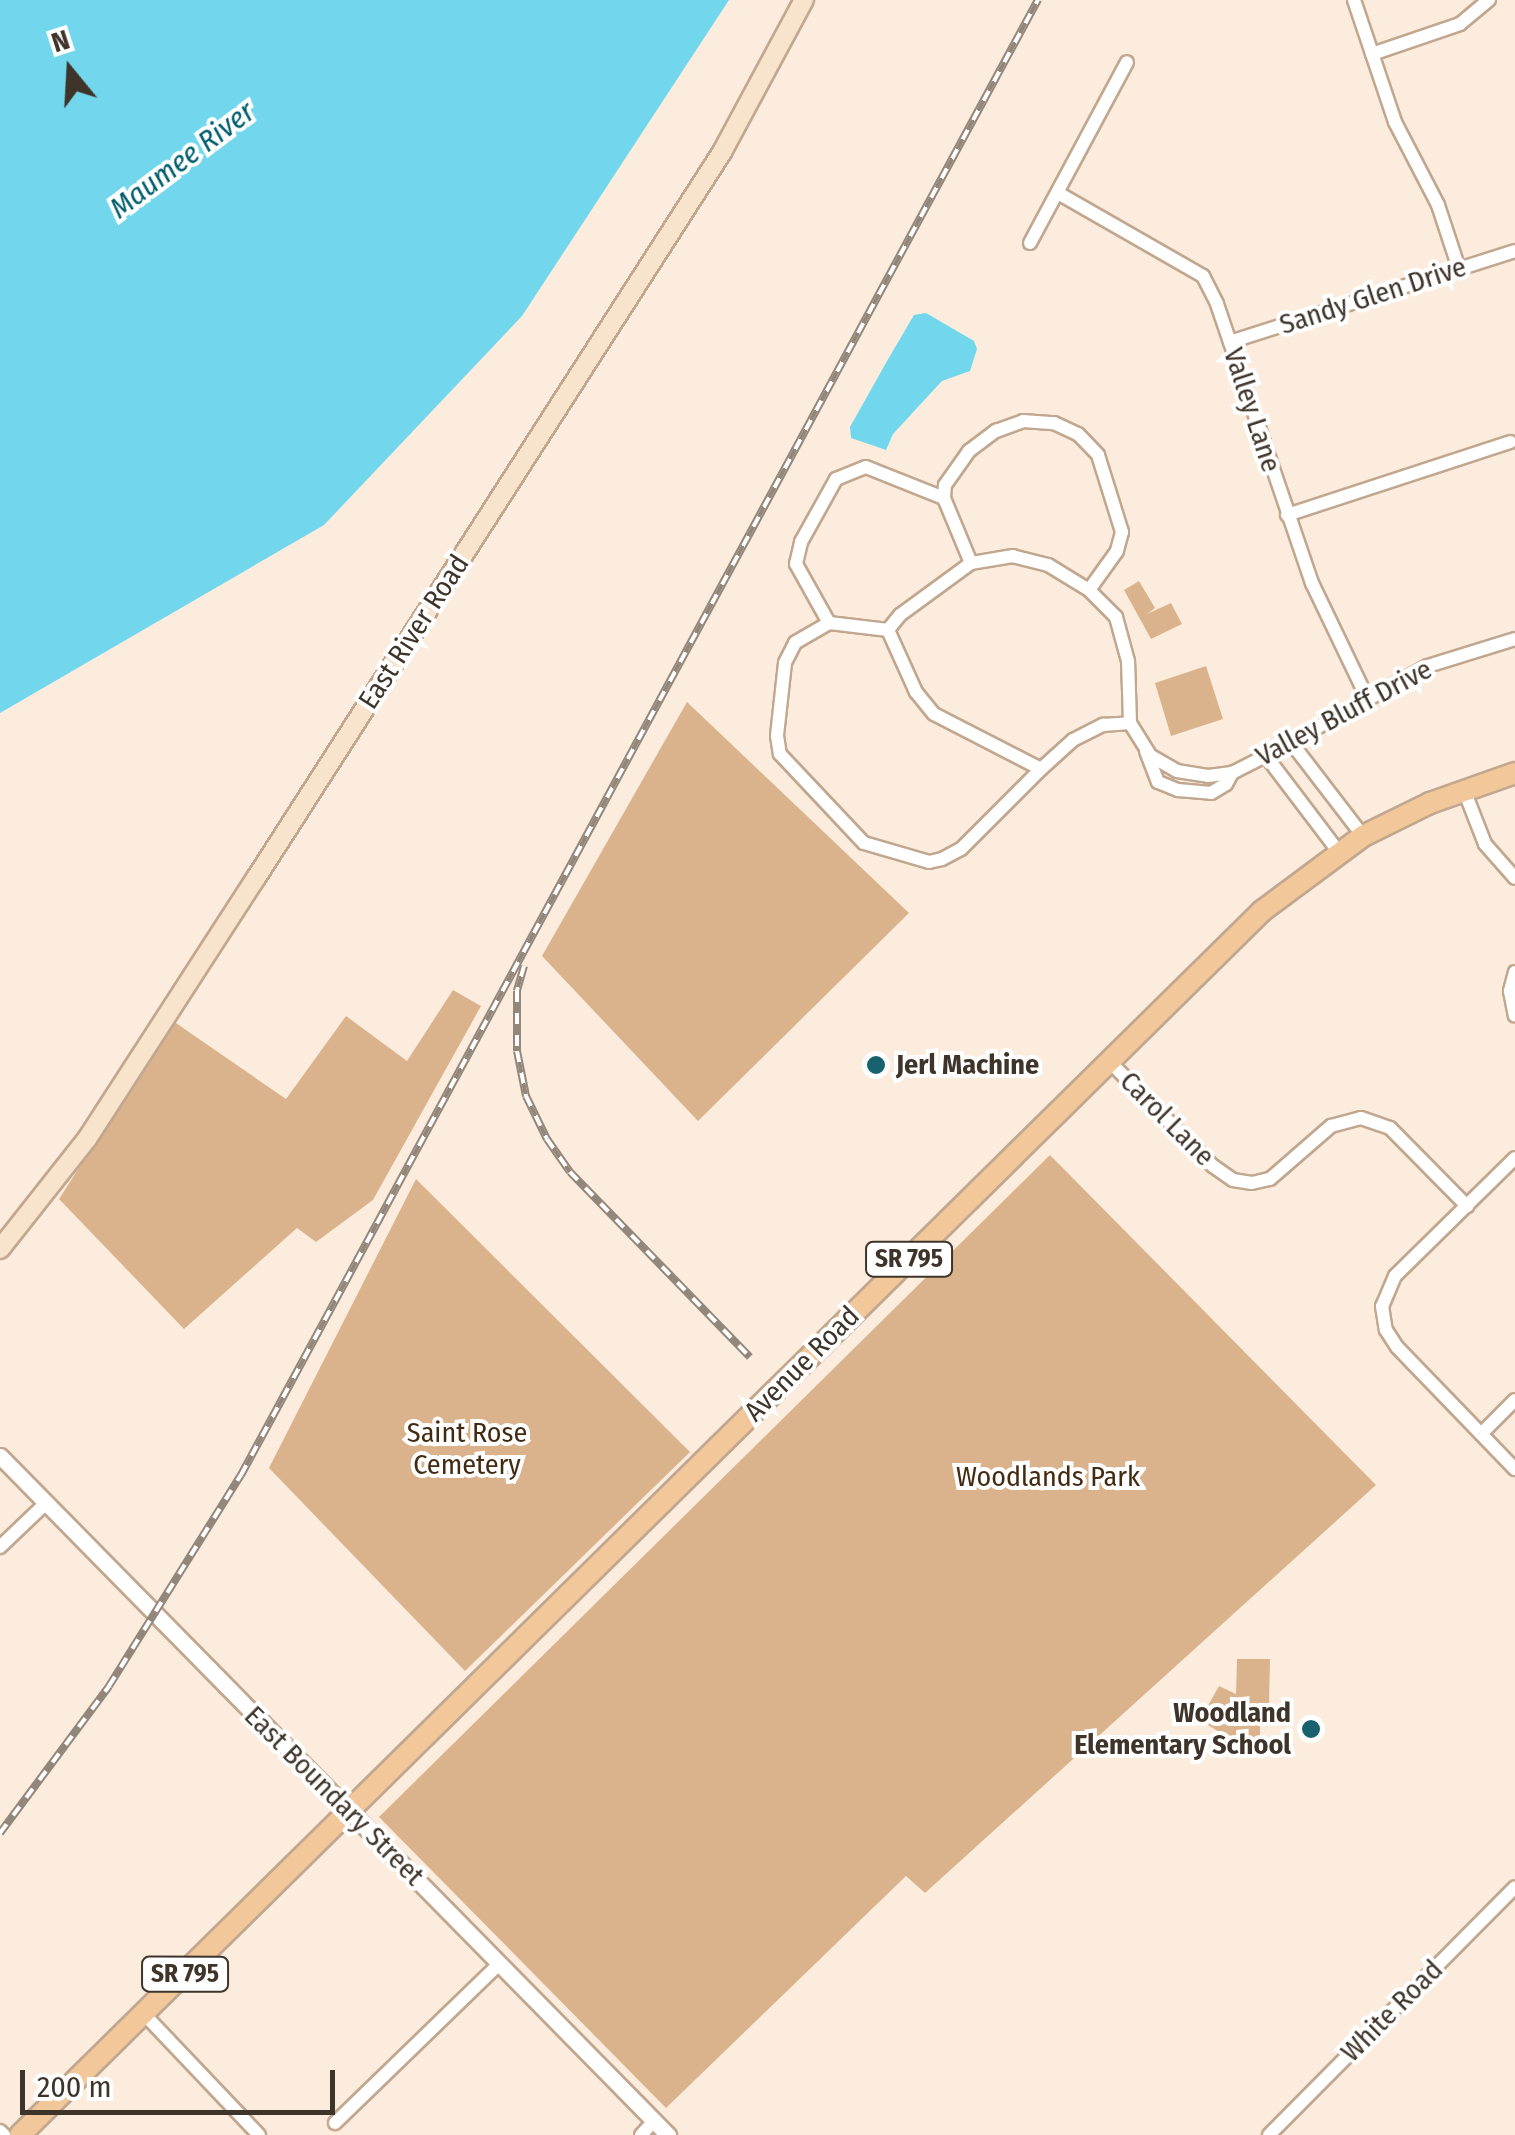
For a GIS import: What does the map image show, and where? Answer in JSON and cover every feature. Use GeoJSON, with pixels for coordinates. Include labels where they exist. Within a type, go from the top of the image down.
{"type":"FeatureCollection","features":[{"type":"Feature","properties":{"kind":"main road","name":"East River Road"},"geometry":{"type":"LineString","coordinates":[[0,1249],[88,1138],[237,908],[722,152],[804,0]]}},
{"type":"Feature","properties":{"kind":"main road","name":"Avenue Road"},"geometry":{"type":"LineString","coordinates":[[350,1812],[1262,912],[1363,836],[1464,790],[1515,773]]}},
{"type":"Feature","properties":{"kind":"main road","name":"SR 795"},"geometry":{"type":"LineString","coordinates":[[20,2135],[350,1812]]}},
{"type":"Feature","properties":{"kind":"street"},"geometry":{"type":"LineString","coordinates":[[1354,0],[1395,122],[1438,205],[1460,268]]}},
{"type":"Feature","properties":{"kind":"street"},"geometry":{"type":"LineString","coordinates":[[1372,54],[1460,24],[1489,0]]}},
{"type":"Feature","properties":{"kind":"street"},"geometry":{"type":"LineString","coordinates":[[1030,243],[1127,62]]}},
{"type":"Feature","properties":{"kind":"street","name":"Valley Lane"},"geometry":{"type":"LineString","coordinates":[[1058,192],[1200,272],[1211,289],[1324,613],[1367,698]]}},
{"type":"Feature","properties":{"kind":"street","name":"Sandy Glen Drive"},"geometry":{"type":"LineString","coordinates":[[1230,342],[1515,250]]}},
{"type":"Feature","properties":{"kind":"street"},"geometry":{"type":"LineString","coordinates":[[971,563],[944,498],[946,484],[969,451],[1012,423],[1038,420],[1078,434],[1098,456],[1122,532],[1117,551],[1089,590]]}},
{"type":"Feature","properties":{"kind":"street"},"geometry":{"type":"LineString","coordinates":[[1288,514],[1510,442]]}},
{"type":"Feature","properties":{"kind":"street"},"geometry":{"type":"LineString","coordinates":[[828,623],[798,575],[796,564],[802,542],[836,479],[866,467],[944,498]]}},
{"type":"Feature","properties":{"kind":"street","name":"Valley Bluff Drive"},"geometry":{"type":"LineString","coordinates":[[888,630],[900,615],[971,563],[1000,556],[1027,558],[1089,590],[1116,616],[1124,639],[1130,723],[1145,749],[1177,771],[1208,776],[1232,772],[1266,756],[1428,666],[1515,638]]}},
{"type":"Feature","properties":{"kind":"street"},"geometry":{"type":"LineString","coordinates":[[1041,769],[934,714],[916,692],[888,630],[828,623],[806,633],[789,652],[780,754],[864,842],[929,862],[961,849],[1073,740],[1103,725],[1130,723]]}},
{"type":"Feature","properties":{"kind":"street"},"geometry":{"type":"LineString","coordinates":[[1290,741],[1363,836]]}},
{"type":"Feature","properties":{"kind":"street"},"geometry":{"type":"LineString","coordinates":[[1266,756],[1338,852]]}},
{"type":"Feature","properties":{"kind":"street"},"geometry":{"type":"LineString","coordinates":[[1464,790],[1485,844],[1515,878]]}},
{"type":"Feature","properties":{"kind":"street"},"geometry":{"type":"LineString","coordinates":[[1515,972],[1510,991],[1515,1016]]}},
{"type":"Feature","properties":{"kind":"street","name":"Carol Lane"},"geometry":{"type":"LineString","coordinates":[[1109,1061],[1213,1166],[1233,1180],[1270,1180],[1330,1126],[1361,1118],[1390,1128],[1467,1206]]}},
{"type":"Feature","properties":{"kind":"street"},"geometry":{"type":"LineString","coordinates":[[1515,1158],[1390,1283],[1382,1314],[1397,1348],[1515,1469]]}},
{"type":"Feature","properties":{"kind":"street"},"geometry":{"type":"LineString","coordinates":[[1481,1434],[1515,1400]]}},
{"type":"Feature","properties":{"kind":"street","name":"East Boundary Street"},"geometry":{"type":"LineString","coordinates":[[0,1456],[668,2135]]}},
{"type":"Feature","properties":{"kind":"street"},"geometry":{"type":"LineString","coordinates":[[0,1547],[46,1503]]}},
{"type":"Feature","properties":{"kind":"street","name":"White Road"},"geometry":{"type":"LineString","coordinates":[[1269,2135],[1515,1887]]}},
{"type":"Feature","properties":{"kind":"street"},"geometry":{"type":"LineString","coordinates":[[335,2123],[498,1964]]}},
{"type":"Feature","properties":{"kind":"street"},"geometry":{"type":"LineString","coordinates":[[144,2014],[259,2135]]}},
{"type":"Feature","properties":{"kind":"street"},"geometry":{"type":"LineString","coordinates":[[641,2135],[654,2122]]}},
{"type":"Feature","properties":{"kind":"green space"},"geometry":{"type":"Polygon","coordinates":[[[1139,581],[1155,608],[1147,614],[1171,603],[1182,624],[1151,639],[1124,590],[1139,581]]]}},
{"type":"Feature","properties":{"kind":"green space"},"geometry":{"type":"Polygon","coordinates":[[[1206,666],[1223,719],[1171,736],[1155,683],[1206,666]]]}},
{"type":"Feature","properties":{"kind":"green space"},"geometry":{"type":"Polygon","coordinates":[[[687,702],[909,913],[698,1121],[542,956],[687,702]]]}},
{"type":"Feature","properties":{"kind":"green space"},"geometry":{"type":"Polygon","coordinates":[[[453,990],[481,1006],[373,1200],[316,1242],[297,1228],[184,1329],[59,1199],[173,1021],[286,1099],[346,1016],[407,1061],[453,990]]]}},
{"type":"Feature","properties":{"kind":"green space","name":"Woodlands Park"},"geometry":{"type":"Polygon","coordinates":[[[1050,1155],[1376,1485],[925,1893],[906,1876],[666,2108],[379,1817],[1050,1155]]]}},
{"type":"Feature","properties":{"kind":"green space","name":"Saint Rose Cemetery"},"geometry":{"type":"Polygon","coordinates":[[[416,1179],[690,1452],[465,1671],[269,1468],[416,1179]]]}},
{"type":"Feature","properties":{"kind":"green space"},"geometry":{"type":"Polygon","coordinates":[[[1237,1659],[1270,1659],[1269,1705],[1260,1705],[1260,1740],[1232,1740],[1200,1720],[1219,1686],[1236,1694],[1237,1659]]]}},
{"type":"Feature","properties":{"kind":"water","name":"Maumee River"},"geometry":{"type":"Polygon","coordinates":[[[0,0],[729,0],[522,316],[324,525],[0,713],[0,0]]]}},
{"type":"Feature","properties":{"kind":"water"},"geometry":{"type":"Polygon","coordinates":[[[926,313],[974,341],[977,349],[970,371],[942,381],[893,434],[886,450],[851,438],[850,427],[914,315],[926,313]]]}},
{"type":"Feature","properties":{"kind":"railway"},"geometry":{"type":"LineString","coordinates":[[0,1833],[109,1686],[241,1475],[1038,0]]}},
{"type":"Feature","properties":{"kind":"railway"},"geometry":{"type":"LineString","coordinates":[[524,966],[517,991],[517,1051],[526,1096],[547,1139],[570,1172],[750,1357]]}},
{"type":"Feature","properties":{"kind":"place","name":"Jerl Machine"},"geometry":{"type":"Point","coordinates":[876,1065]}},
{"type":"Feature","properties":{"kind":"place","name":"Woodland Elementary School"},"geometry":{"type":"Point","coordinates":[1311,1729]}}]}
